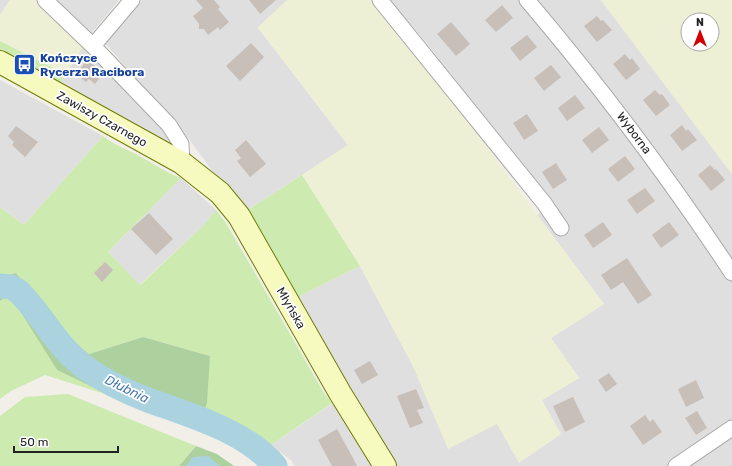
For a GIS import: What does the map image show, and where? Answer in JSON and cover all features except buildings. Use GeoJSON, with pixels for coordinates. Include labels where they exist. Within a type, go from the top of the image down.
{"type":"FeatureCollection","features":[{"type":"Feature","properties":{"kind":"street"},"geometry":{"type":"LineString","coordinates":[[45,0],[93,46],[176,135],[181,144],[182,163]]}},
{"type":"Feature","properties":{"kind":"street"},"geometry":{"type":"LineString","coordinates":[[93,46],[132,0]]}},
{"type":"Feature","properties":{"kind":"street"},"geometry":{"type":"LineString","coordinates":[[380,0],[520,173],[561,228]]}},
{"type":"Feature","properties":{"kind":"street","name":"Wyborna"},"geometry":{"type":"LineString","coordinates":[[527,0],[594,81],[642,144],[675,189],[732,273]]}},
{"type":"Feature","properties":{"kind":"street","name":"Zawiszy Czarnego"},"geometry":{"type":"LineString","coordinates":[[0,62],[182,163]]}},
{"type":"Feature","properties":{"kind":"street","name":"Młyńska"},"geometry":{"type":"LineString","coordinates":[[182,163],[220,193],[239,216],[340,393],[385,466]]}},
{"type":"Feature","properties":{"kind":"street"},"geometry":{"type":"LineString","coordinates":[[676,466],[732,428]]}},
{"type":"Feature","properties":{"kind":"shaded area"},"geometry":{"type":"Polygon","coordinates":[[[0,0],[10,0],[0,15],[0,0]]]}},
{"type":"Feature","properties":{"kind":"shaded area"},"geometry":{"type":"Polygon","coordinates":[[[54,0],[119,0],[91,34],[54,0]]]}},
{"type":"Feature","properties":{"kind":"shaded area"},"geometry":{"type":"Polygon","coordinates":[[[142,0],[289,0],[258,28],[348,145],[243,213],[192,143],[105,43],[142,0]]]}},
{"type":"Feature","properties":{"kind":"shaded area"},"geometry":{"type":"Polygon","coordinates":[[[389,0],[601,0],[732,174],[732,466],[294,466],[292,461],[271,445],[349,392],[296,298],[360,266],[414,368],[542,400],[579,378],[551,338],[604,304],[537,215],[553,204],[420,35],[389,0]]]}},
{"type":"Feature","properties":{"kind":"shaded area"},"geometry":{"type":"Polygon","coordinates":[[[84,45],[167,129],[171,141],[167,144],[60,83],[84,45]]]}},
{"type":"Feature","properties":{"kind":"shaded area"},"geometry":{"type":"Polygon","coordinates":[[[0,80],[103,136],[24,225],[0,207],[0,80]]]}},
{"type":"Feature","properties":{"kind":"shaded area"},"geometry":{"type":"Polygon","coordinates":[[[181,178],[216,210],[204,225],[139,285],[108,252],[181,178]]]}},
{"type":"Feature","properties":{"kind":"green space"},"geometry":{"type":"Polygon","coordinates":[[[10,0],[38,0],[84,45],[65,74],[0,41],[0,15],[10,0]]]}},
{"type":"Feature","properties":{"kind":"green space"},"geometry":{"type":"Polygon","coordinates":[[[287,0],[373,0],[395,25],[604,304],[551,338],[579,378],[542,400],[561,434],[519,463],[497,424],[448,449],[412,364],[360,266],[302,175],[348,145],[258,27],[287,0]]]}},
{"type":"Feature","properties":{"kind":"green space"},"geometry":{"type":"Polygon","coordinates":[[[601,0],[732,0],[732,174],[601,0]]]}},
{"type":"Feature","properties":{"kind":"green space"},"geometry":{"type":"Polygon","coordinates":[[[0,41],[65,74],[60,83],[30,67],[32,64],[23,59],[20,63],[0,52],[0,41]]]}},
{"type":"Feature","properties":{"kind":"green space"},"geometry":{"type":"Polygon","coordinates":[[[103,136],[114,144],[181,178],[108,252],[140,285],[204,225],[216,210],[226,223],[324,393],[332,403],[271,445],[205,408],[210,356],[143,337],[89,354],[71,339],[16,273],[0,276],[0,207],[24,225],[103,136]]]}},
{"type":"Feature","properties":{"kind":"green space"},"geometry":{"type":"Polygon","coordinates":[[[302,175],[360,266],[296,298],[243,213],[302,175]]]}},
{"type":"Feature","properties":{"kind":"green space"},"geometry":{"type":"Polygon","coordinates":[[[16,273],[71,339],[89,354],[143,337],[210,356],[207,403],[198,428],[111,396],[57,370],[10,295],[0,301],[0,276],[16,273]]]}},
{"type":"Feature","properties":{"kind":"green space"},"geometry":{"type":"Polygon","coordinates":[[[10,294],[57,370],[111,396],[45,375],[11,391],[0,399],[0,301],[10,294]]]}},
{"type":"Feature","properties":{"kind":"green space"},"geometry":{"type":"Polygon","coordinates":[[[68,394],[196,446],[179,466],[0,466],[0,416],[25,397],[68,394]]]}},
{"type":"Feature","properties":{"kind":"green space"},"geometry":{"type":"Polygon","coordinates":[[[196,446],[217,454],[234,466],[179,466],[196,446]]]}},
{"type":"Feature","properties":{"kind":"water"},"geometry":{"type":"Polygon","coordinates":[[[208,456],[220,466],[186,466],[193,457],[208,456]]]}},
{"type":"Feature","properties":{"kind":"waterway","name":"Dłubnia"},"geometry":{"type":"LineString","coordinates":[[0,286],[11,287],[18,291],[27,300],[67,351],[93,373],[108,382],[148,400],[199,418],[233,434],[249,443],[275,466]]}},
{"type":"Feature","properties":{"kind":"place","name":"Kończyce Rycerza Racibora"},"geometry":{"type":"Point","coordinates":[25,65]}}]}
